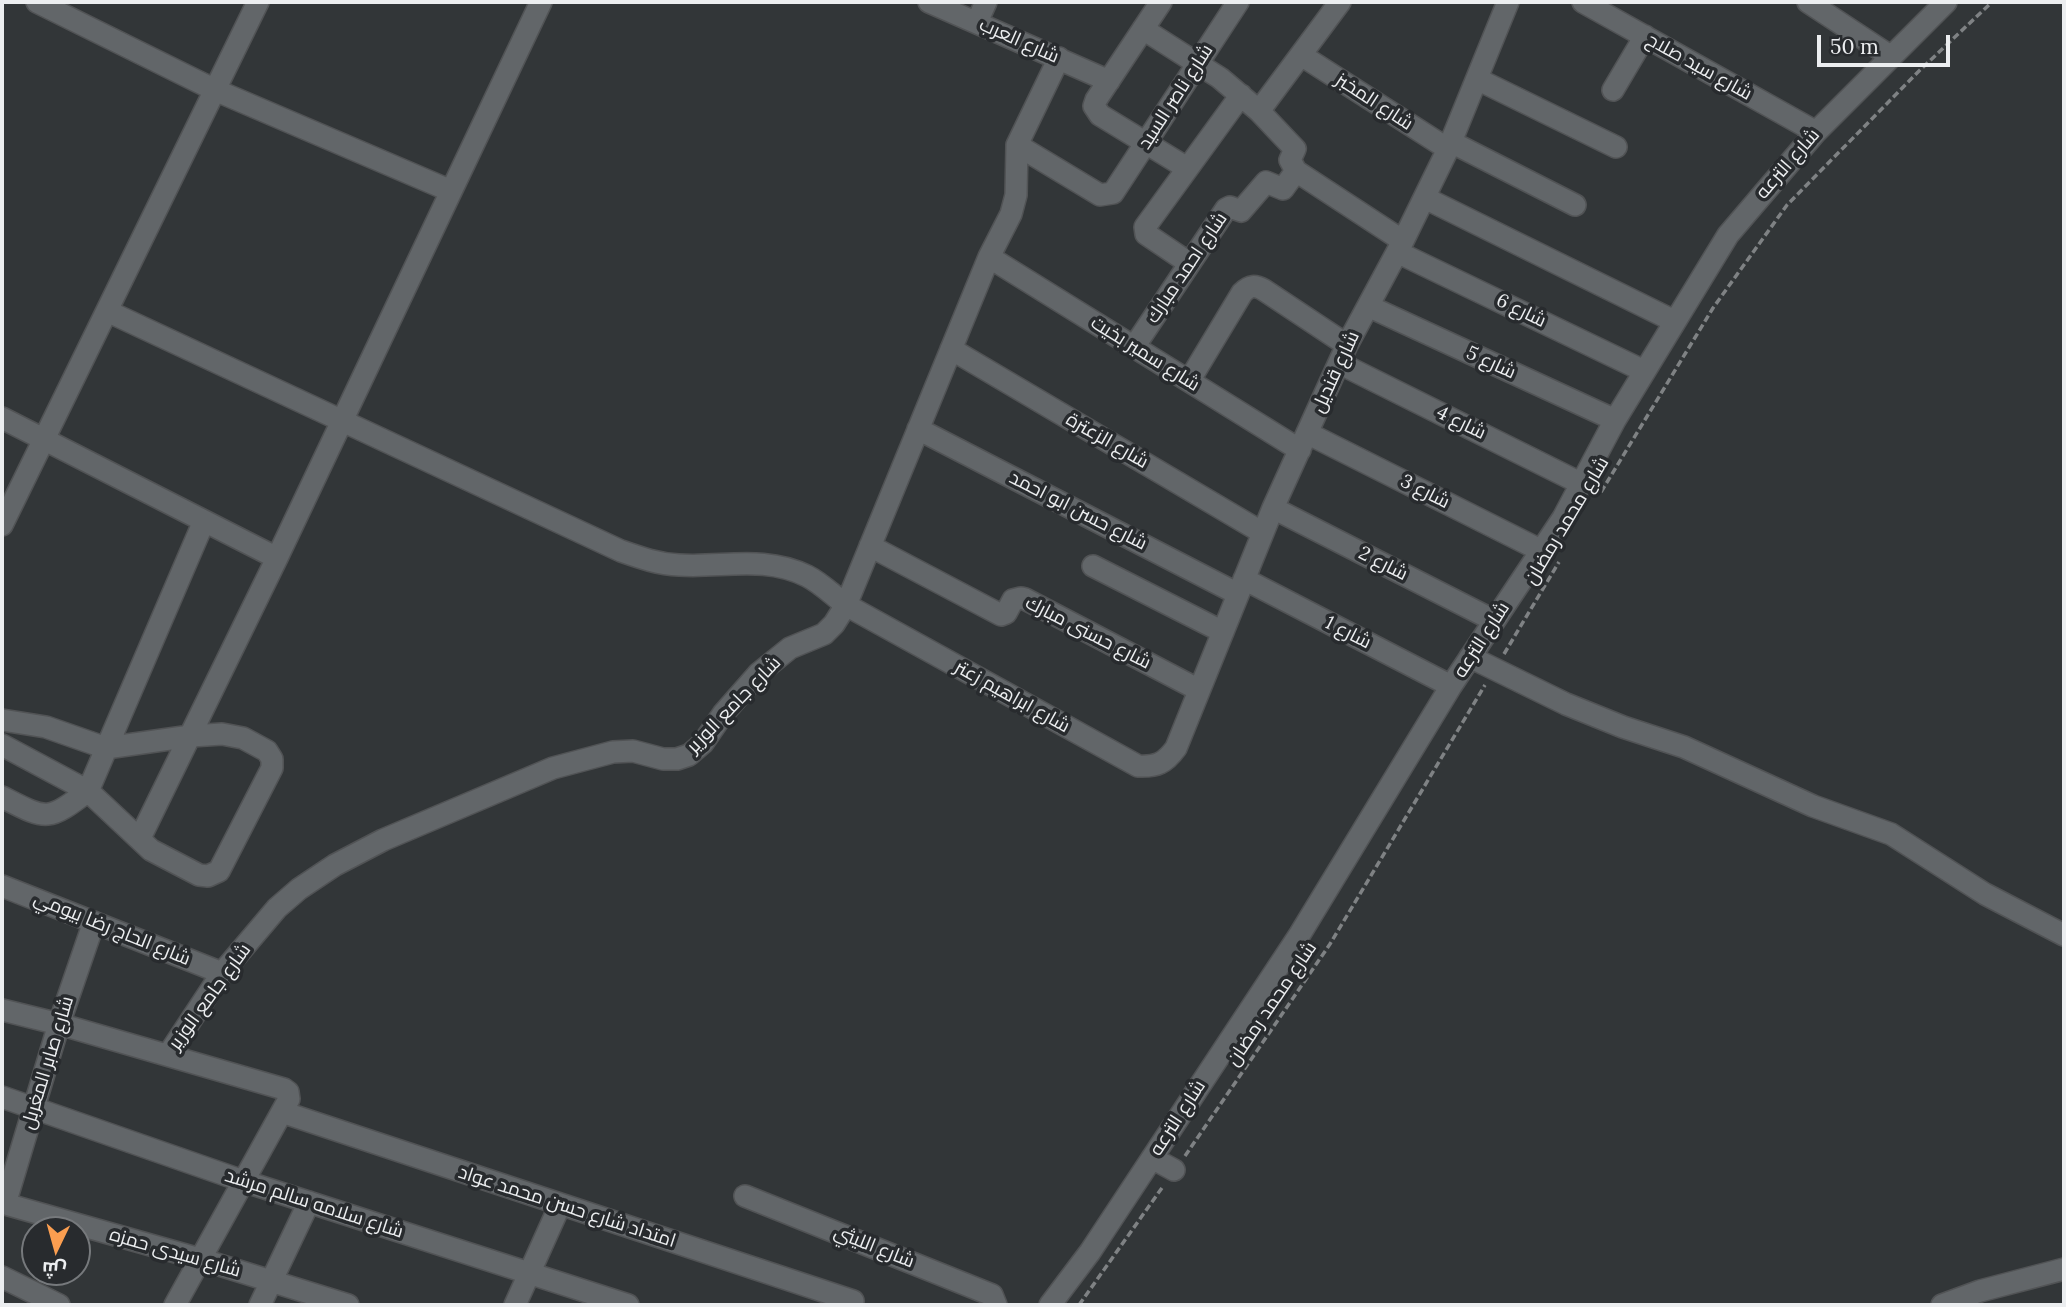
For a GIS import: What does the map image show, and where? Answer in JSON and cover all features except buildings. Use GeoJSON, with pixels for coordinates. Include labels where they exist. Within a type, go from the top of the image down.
{"type":"FeatureCollection","features":[{"type":"Feature","properties":{"kind":"street"},"geometry":{"type":"LineString","coordinates":[[37,2],[215,90],[451,191]]}},
{"type":"Feature","properties":{"kind":"street"},"geometry":{"type":"LineString","coordinates":[[2,525],[258,2]]}},
{"type":"Feature","properties":{"kind":"street"},"geometry":{"type":"LineString","coordinates":[[140,838],[277,558],[541,2]]}},
{"type":"Feature","properties":{"kind":"street","name":"شارع العرب"},"geometry":{"type":"LineString","coordinates":[[929,2],[1109,81]]}},
{"type":"Feature","properties":{"kind":"street"},"geometry":{"type":"LineString","coordinates":[[977,22],[986,2]]}},
{"type":"Feature","properties":{"kind":"street"},"geometry":{"type":"LineString","coordinates":[[1161,2],[1096,100],[1096,111],[1187,168]]}},
{"type":"Feature","properties":{"kind":"street","name":"شارع ناصر السيد"},"geometry":{"type":"LineString","coordinates":[[1017,145],[1100,195],[1113,192],[1238,2]]}},
{"type":"Feature","properties":{"kind":"street"},"geometry":{"type":"LineString","coordinates":[[1259,111],[1340,2]]}},
{"type":"Feature","properties":{"kind":"street","name":"شارع سيد صلاح"},"geometry":{"type":"LineString","coordinates":[[1583,2],[1816,132]]}},
{"type":"Feature","properties":{"kind":"street"},"geometry":{"type":"LineString","coordinates":[[1808,2],[1890,56]]}},
{"type":"Feature","properties":{"kind":"street","name":"شارع الترعه"},"geometry":{"type":"LineString","coordinates":[[1050,1305],[1090,1252],[1300,934],[1451,686],[1542,551],[1582,484],[1615,420],[1728,234],[1816,132],[1946,2]]}},
{"type":"Feature","properties":{"kind":"street","name":"شارع قنديل"},"geometry":{"type":"LineString","coordinates":[[1176,748],[1273,508],[1343,354],[1425,198],[1449,146],[1506,3]]}},
{"type":"Feature","properties":{"kind":"street"},"geometry":{"type":"LineString","coordinates":[[1143,29],[1198,62],[1259,111],[1296,149],[1290,160],[1296,171]]}},
{"type":"Feature","properties":{"kind":"street"},"geometry":{"type":"LineString","coordinates":[[1613,90],[1645,36]]}},
{"type":"Feature","properties":{"kind":"street","name":"شارع المخبز"},"geometry":{"type":"LineString","coordinates":[[1301,55],[1449,146],[1575,205]]}},
{"type":"Feature","properties":{"kind":"street","name":"شارع جامع الوزير"},"geometry":{"type":"LineString","coordinates":[[168,1055],[222,973],[277,908],[299,889],[335,865],[383,840],[553,768],[613,752],[633,751],[663,759],[677,759],[689,755],[703,743],[723,714],[759,673],[790,648],[824,634],[835,624],[846,605],[989,257],[1011,214],[1016,195],[1017,145],[1059,58]]}},
{"type":"Feature","properties":{"kind":"street"},"geometry":{"type":"LineString","coordinates":[[1477,79],[1616,147]]}},
{"type":"Feature","properties":{"kind":"street"},"geometry":{"type":"LineString","coordinates":[[1189,263],[1144,231],[1241,95]]}},
{"type":"Feature","properties":{"kind":"street","name":"شارع 6"},"geometry":{"type":"LineString","coordinates":[[1296,171],[1400,247],[1644,371]]}},
{"type":"Feature","properties":{"kind":"street","name":"شارع احمد مبارك"},"geometry":{"type":"LineString","coordinates":[[1134,347],[1228,207],[1241,211],[1266,181],[1283,189],[1296,171]]}},
{"type":"Feature","properties":{"kind":"street"},"geometry":{"type":"LineString","coordinates":[[1425,198],[1674,321]]}},
{"type":"Feature","properties":{"kind":"street","name":"شارع سمير بخيت"},"geometry":{"type":"LineString","coordinates":[[989,257],[1189,381],[1304,441]]}},
{"type":"Feature","properties":{"kind":"street","name":"شارع 4"},"geometry":{"type":"LineString","coordinates":[[1189,381],[1248,287],[1256,286],[1343,354],[1582,484]]}},
{"type":"Feature","properties":{"kind":"street","name":"شارع 5"},"geometry":{"type":"LineString","coordinates":[[1368,306],[1615,420]]}},
{"type":"Feature","properties":{"kind":"street","name":"شارع ابراهيم زعتر"},"geometry":{"type":"LineString","coordinates":[[107,311],[609,545],[652,562],[682,565],[740,562],[793,570],[809,576],[846,605],[1138,766],[1154,767],[1167,760],[1176,748]]}},
{"type":"Feature","properties":{"kind":"street","name":"شارع الزعترة"},"geometry":{"type":"LineString","coordinates":[[951,349],[1263,533]]}},
{"type":"Feature","properties":{"kind":"street"},"geometry":{"type":"LineString","coordinates":[[2,418],[277,558]]}},
{"type":"Feature","properties":{"kind":"street","name":"شارع حسن ابو احمد"},"geometry":{"type":"LineString","coordinates":[[918,429],[1241,587]]}},
{"type":"Feature","properties":{"kind":"street","name":"شارع 3"},"geometry":{"type":"LineString","coordinates":[[1304,441],[1542,551]]}},
{"type":"Feature","properties":{"kind":"street","name":"شارع 2"},"geometry":{"type":"LineString","coordinates":[[1273,508],[1493,620]]}},
{"type":"Feature","properties":{"kind":"street"},"geometry":{"type":"LineString","coordinates":[[2,797],[31,812],[44,815],[57,814],[88,791],[204,521]]}},
{"type":"Feature","properties":{"kind":"street","name":"شارع حسنى مبارك"},"geometry":{"type":"LineString","coordinates":[[870,546],[1001,615],[1006,613],[1013,600],[1026,599],[1199,690]]}},
{"type":"Feature","properties":{"kind":"street"},"geometry":{"type":"LineString","coordinates":[[1093,566],[1223,632]]}},
{"type":"Feature","properties":{"kind":"street","name":"شارع 1"},"geometry":{"type":"LineString","coordinates":[[1241,587],[1451,686]]}},
{"type":"Feature","properties":{"kind":"street"},"geometry":{"type":"LineString","coordinates":[[1470,657],[1566,704],[1684,747],[1813,806],[1891,834],[1985,894],[2064,935]]}},
{"type":"Feature","properties":{"kind":"street"},"geometry":{"type":"LineString","coordinates":[[2,719],[46,727],[106,748],[191,736],[222,734],[243,737],[267,751],[272,759],[272,768],[219,871],[208,876],[199,875],[151,850],[88,791],[2,745]]}},
{"type":"Feature","properties":{"kind":"street","name":"شارع الحاج رضا بيومي"},"geometry":{"type":"LineString","coordinates":[[2,886],[222,973]]}},
{"type":"Feature","properties":{"kind":"street","name":"شارع صابر المغربل"},"geometry":{"type":"LineString","coordinates":[[4,1204],[59,1024],[94,922]]}},
{"type":"Feature","properties":{"kind":"street"},"geometry":{"type":"LineString","coordinates":[[2,1010],[284,1089],[289,1097],[175,1305]]}},
{"type":"Feature","properties":{"kind":"street","name":"شارع سلامه سالم مرشد"},"geometry":{"type":"LineString","coordinates":[[2,1097],[243,1181],[628,1305]]}},
{"type":"Feature","properties":{"kind":"street","name":"امتداد شارع حسن محمد عواد"},"geometry":{"type":"LineString","coordinates":[[282,1112],[853,1301]]}},
{"type":"Feature","properties":{"kind":"street"},"geometry":{"type":"LineString","coordinates":[[1152,1158],[1174,1170]]}},
{"type":"Feature","properties":{"kind":"street","name":"شارع الليثي"},"geometry":{"type":"LineString","coordinates":[[745,1196],[992,1295],[996,1305]]}},
{"type":"Feature","properties":{"kind":"street"},"geometry":{"type":"LineString","coordinates":[[260,1305],[309,1202]]}},
{"type":"Feature","properties":{"kind":"street","name":"شارع سيدى حمزه"},"geometry":{"type":"LineString","coordinates":[[4,1204],[200,1259],[348,1305]]}},
{"type":"Feature","properties":{"kind":"street"},"geometry":{"type":"LineString","coordinates":[[515,1305],[560,1205]]}},
{"type":"Feature","properties":{"kind":"street"},"geometry":{"type":"LineString","coordinates":[[1942,1305],[1980,1291],[2064,1269]]}},
{"type":"Feature","properties":{"kind":"street"},"geometry":{"type":"LineString","coordinates":[[2,1277],[32,1299],[59,1305]]}},
{"type":"Feature","properties":{"kind":"path","name":"شارع محمد رمضان"},"geometry":{"type":"LineString","coordinates":[[1594,503],[1713,308],[1787,205],[1919,71],[1992,2]]}},
{"type":"Feature","properties":{"kind":"path","name":"شارع محمد رمضان"},"geometry":{"type":"LineString","coordinates":[[1079,1305],[1195,1143],[1330,944],[1566,551]]}}]}
